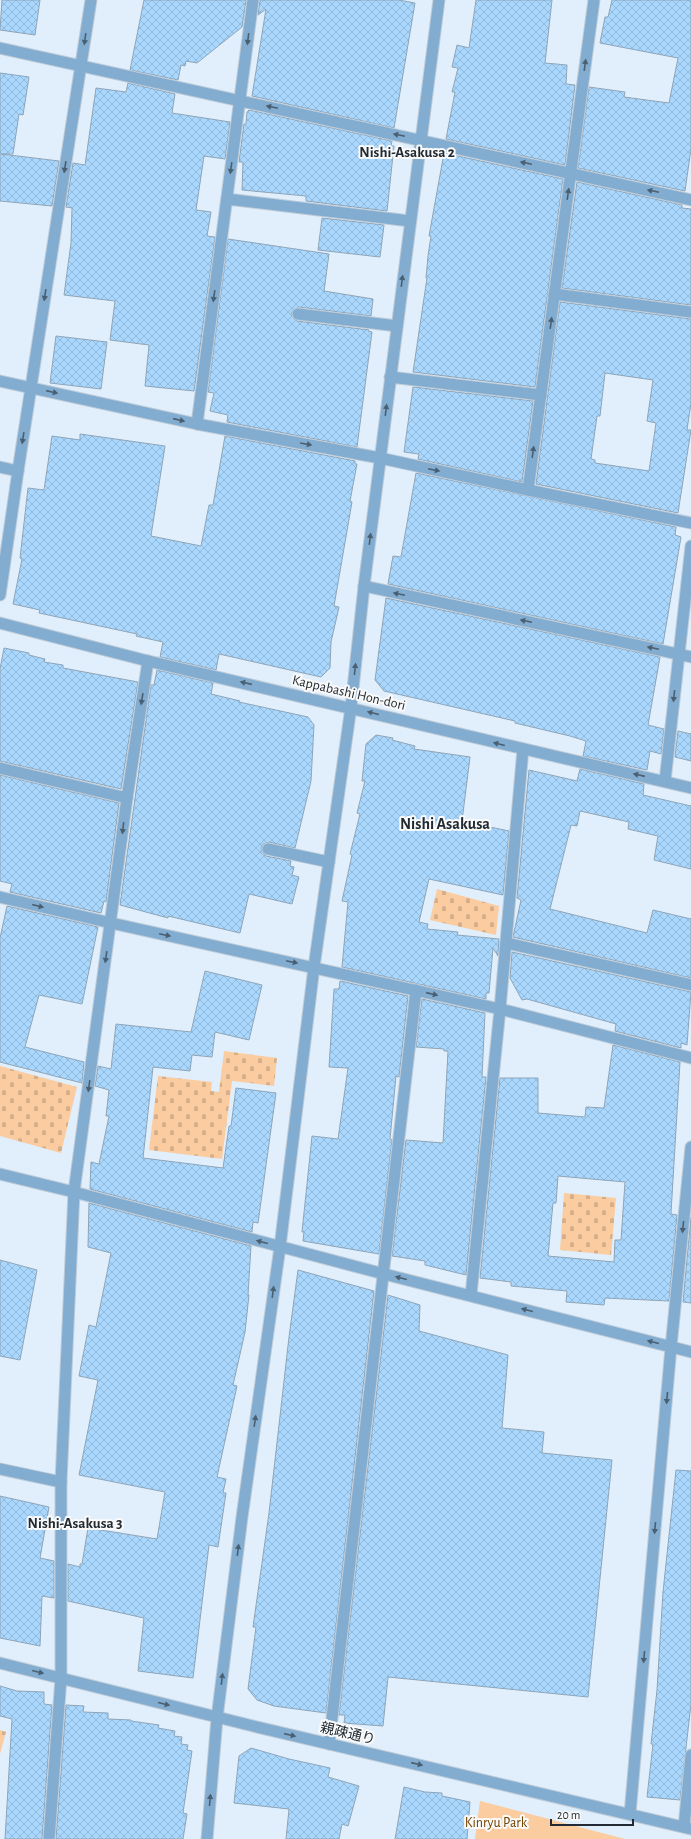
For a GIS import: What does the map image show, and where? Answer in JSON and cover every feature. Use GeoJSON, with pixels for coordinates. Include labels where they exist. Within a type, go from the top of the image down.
{"type":"FeatureCollection","features":[{"type":"Feature","properties":{"kind":"street"},"geometry":{"type":"LineString","coordinates":[[0,595],[30,387],[82,65],[91,0]]}},
{"type":"Feature","properties":{"kind":"street"},"geometry":{"type":"LineString","coordinates":[[197,424],[253,0]]}},
{"type":"Feature","properties":{"kind":"street"},"geometry":{"type":"LineString","coordinates":[[206,1839],[217,1718],[242,1518],[280,1246],[314,967],[350,707],[390,378],[439,0]]}},
{"type":"Feature","properties":{"kind":"street"},"geometry":{"type":"LineString","coordinates":[[528,490],[594,0]]}},
{"type":"Feature","properties":{"kind":"street"},"geometry":{"type":"LineString","coordinates":[[0,48],[691,200]]}},
{"type":"Feature","properties":{"kind":"street"},"geometry":{"type":"LineString","coordinates":[[227,199],[410,221]]}},
{"type":"Feature","properties":{"kind":"street"},"geometry":{"type":"LineString","coordinates":[[554,294],[691,312]]}},
{"type":"Feature","properties":{"kind":"street"},"geometry":{"type":"LineString","coordinates":[[298,314],[397,326]]}},
{"type":"Feature","properties":{"kind":"street"},"geometry":{"type":"LineString","coordinates":[[390,378],[541,395]]}},
{"type":"Feature","properties":{"kind":"street"},"geometry":{"type":"LineString","coordinates":[[0,381],[197,424],[380,458],[691,523]]}},
{"type":"Feature","properties":{"kind":"street"},"geometry":{"type":"LineString","coordinates":[[0,467],[18,471]]}},
{"type":"Feature","properties":{"kind":"street"},"geometry":{"type":"LineString","coordinates":[[665,781],[691,546]]}},
{"type":"Feature","properties":{"kind":"street"},"geometry":{"type":"LineString","coordinates":[[364,586],[691,657]]}},
{"type":"Feature","properties":{"kind":"street","name":"Kappabashi Hon-dori"},"geometry":{"type":"LineString","coordinates":[[0,623],[148,661],[350,707],[523,750],[691,788]]}},
{"type":"Feature","properties":{"kind":"street"},"geometry":{"type":"LineString","coordinates":[[49,1839],[61,1678],[61,1482],[74,1192],[127,798],[148,661]]}},
{"type":"Feature","properties":{"kind":"street"},"geometry":{"type":"LineString","coordinates":[[471,1295],[500,1009],[523,750]]}},
{"type":"Feature","properties":{"kind":"street"},"geometry":{"type":"LineString","coordinates":[[0,768],[127,798]]}},
{"type":"Feature","properties":{"kind":"street"},"geometry":{"type":"LineString","coordinates":[[268,849],[329,862]]}},
{"type":"Feature","properties":{"kind":"street"},"geometry":{"type":"LineString","coordinates":[[0,897],[111,924],[314,967],[500,1009],[691,1058]]}},
{"type":"Feature","properties":{"kind":"street"},"geometry":{"type":"LineString","coordinates":[[506,943],[691,985]]}},
{"type":"Feature","properties":{"kind":"street"},"geometry":{"type":"LineString","coordinates":[[329,1744],[416,990]]}},
{"type":"Feature","properties":{"kind":"street"},"geometry":{"type":"LineString","coordinates":[[630,1814],[671,1347],[691,1148]]}},
{"type":"Feature","properties":{"kind":"street"},"geometry":{"type":"LineString","coordinates":[[0,1174],[691,1352]]}},
{"type":"Feature","properties":{"kind":"street"},"geometry":{"type":"LineString","coordinates":[[0,1469],[61,1482]]}},
{"type":"Feature","properties":{"kind":"street","name":"親疎通り"},"geometry":{"type":"LineString","coordinates":[[0,1663],[217,1718],[688,1828]]}},
{"type":"Feature","properties":{"kind":"street"},"geometry":{"type":"LineString","coordinates":[[688,1828],[691,1755]]}},
{"type":"Feature","properties":{"kind":"green space"},"geometry":{"type":"Polygon","coordinates":[[[437,889],[499,906],[496,935],[430,920],[437,889]]]}},
{"type":"Feature","properties":{"kind":"green space"},"geometry":{"type":"Polygon","coordinates":[[[224,1051],[277,1058],[274,1086],[232,1081],[222,1159],[149,1150],[158,1076],[212,1082],[211,1091],[219,1092],[224,1051]]]}},
{"type":"Feature","properties":{"kind":"green space"},"geometry":{"type":"Polygon","coordinates":[[[0,1066],[77,1087],[61,1153],[0,1136],[0,1066]]]}},
{"type":"Feature","properties":{"kind":"green space"},"geometry":{"type":"Polygon","coordinates":[[[564,1193],[616,1198],[611,1255],[560,1250],[564,1193]]]}},
{"type":"Feature","properties":{"kind":"green space"},"geometry":{"type":"Polygon","coordinates":[[[0,1730],[6,1732],[0,1754],[0,1730]]]}},
{"type":"Feature","properties":{"kind":"green space","name":"Kinryu Park"},"geometry":{"type":"Polygon","coordinates":[[[480,1801],[625,1839],[475,1839],[480,1801]]]}},
{"type":"Feature","properties":{"kind":"building"},"geometry":{"type":"Polygon","coordinates":[[[2,0],[40,0],[35,35],[0,30],[2,0]]]}},
{"type":"Feature","properties":{"kind":"building"},"geometry":{"type":"Polygon","coordinates":[[[144,0],[246,0],[242,27],[197,63],[186,61],[185,66],[181,65],[178,80],[130,70],[144,0]]]}},
{"type":"Feature","properties":{"kind":"building"},"geometry":{"type":"Polygon","coordinates":[[[260,0],[399,0],[415,3],[394,128],[252,96],[266,9],[258,15],[260,0]]]}},
{"type":"Feature","properties":{"kind":"building"},"geometry":{"type":"Polygon","coordinates":[[[476,0],[552,0],[545,63],[567,65],[566,84],[575,85],[565,165],[446,139],[455,92],[452,92],[458,68],[452,67],[457,45],[469,48],[476,0]]]}},
{"type":"Feature","properties":{"kind":"building"},"geometry":{"type":"Polygon","coordinates":[[[612,0],[691,0],[691,149],[685,191],[578,168],[589,87],[625,92],[624,97],[669,103],[678,58],[600,43],[605,17],[608,17],[612,0]]]}},
{"type":"Feature","properties":{"kind":"building"},"geometry":{"type":"Polygon","coordinates":[[[0,73],[29,77],[23,115],[19,114],[13,154],[1,154],[59,161],[52,206],[0,201],[0,73]]]}},
{"type":"Feature","properties":{"kind":"building"},"geometry":{"type":"Polygon","coordinates":[[[128,83],[175,94],[172,113],[230,122],[225,159],[204,156],[196,210],[211,212],[207,236],[215,237],[194,391],[145,386],[149,345],[110,340],[115,301],[64,295],[71,243],[72,208],[66,207],[73,163],[85,165],[96,88],[126,92],[128,83]]]}},
{"type":"Feature","properties":{"kind":"building"},"geometry":{"type":"Polygon","coordinates":[[[249,110],[392,141],[391,146],[394,146],[387,211],[306,201],[306,196],[242,190],[243,162],[239,162],[244,124],[246,124],[247,112],[249,110]]]}},
{"type":"Feature","properties":{"kind":"building"},"geometry":{"type":"Polygon","coordinates":[[[444,153],[563,179],[535,387],[413,372],[427,278],[431,236],[429,236],[444,153]]]}},
{"type":"Feature","properties":{"kind":"building"},"geometry":{"type":"Polygon","coordinates":[[[577,182],[682,205],[682,208],[691,209],[691,305],[562,288],[577,182]]]}},
{"type":"Feature","properties":{"kind":"building"},"geometry":{"type":"Polygon","coordinates":[[[322,218],[384,225],[380,257],[318,250],[322,218]]]}},
{"type":"Feature","properties":{"kind":"building"},"geometry":{"type":"Polygon","coordinates":[[[228,239],[329,254],[324,291],[373,299],[371,316],[299,307],[293,310],[291,314],[297,321],[369,330],[368,331],[372,332],[357,447],[227,422],[228,415],[210,411],[214,393],[208,392],[228,239]]]}},
{"type":"Feature","properties":{"kind":"building"},"geometry":{"type":"Polygon","coordinates":[[[560,302],[691,319],[691,403],[687,430],[691,430],[678,513],[536,484],[560,302]],[[605,373],[600,416],[597,416],[591,459],[595,460],[595,463],[649,471],[656,423],[647,421],[653,380],[605,373]]]}},
{"type":"Feature","properties":{"kind":"building"},"geometry":{"type":"Polygon","coordinates":[[[56,336],[107,342],[101,389],[50,383],[56,336]]]}},
{"type":"Feature","properties":{"kind":"building"},"geometry":{"type":"Polygon","coordinates":[[[413,387],[533,401],[522,482],[418,459],[419,454],[404,452],[413,387]]]}},
{"type":"Feature","properties":{"kind":"building"},"geometry":{"type":"Polygon","coordinates":[[[80,434],[165,446],[151,536],[201,546],[209,505],[213,505],[225,436],[355,461],[355,464],[357,464],[350,501],[352,502],[334,606],[339,607],[331,642],[330,668],[321,677],[219,654],[216,670],[160,657],[163,642],[136,636],[137,634],[39,613],[40,610],[13,604],[22,559],[20,558],[28,488],[44,490],[52,436],[80,440],[80,434]]]}},
{"type":"Feature","properties":{"kind":"building"},"geometry":{"type":"Polygon","coordinates":[[[416,473],[676,527],[675,535],[681,537],[663,644],[388,584],[393,556],[401,557],[416,473]]]}},
{"type":"Feature","properties":{"kind":"building"},"geometry":{"type":"Polygon","coordinates":[[[386,598],[660,657],[648,725],[664,729],[661,754],[650,751],[647,770],[583,756],[586,741],[515,723],[515,721],[384,691],[375,680],[386,598]]]}},
{"type":"Feature","properties":{"kind":"building"},"geometry":{"type":"Polygon","coordinates":[[[4,648],[29,653],[29,655],[45,659],[44,662],[63,665],[63,668],[138,682],[121,789],[0,761],[0,669],[4,648]]]}},
{"type":"Feature","properties":{"kind":"building"},"geometry":{"type":"Polygon","coordinates":[[[157,670],[213,683],[211,694],[240,701],[239,702],[308,717],[314,725],[311,781],[295,848],[269,842],[263,844],[261,848],[262,852],[266,856],[291,861],[290,866],[294,867],[292,875],[299,877],[292,904],[249,894],[240,933],[168,916],[168,918],[120,905],[151,685],[154,685],[157,670]]]}},
{"type":"Feature","properties":{"kind":"building"},"geometry":{"type":"Polygon","coordinates":[[[678,731],[691,734],[691,761],[675,757],[678,731]]]}},
{"type":"Feature","properties":{"kind":"building"},"geometry":{"type":"Polygon","coordinates":[[[376,735],[393,738],[392,740],[415,746],[414,749],[470,757],[462,821],[509,831],[503,895],[429,879],[419,922],[428,924],[427,929],[458,932],[457,935],[499,939],[498,956],[493,948],[489,993],[486,993],[486,999],[342,967],[348,902],[342,901],[352,855],[350,854],[360,814],[357,813],[365,781],[362,781],[366,744],[376,735]]]}},
{"type":"Feature","properties":{"kind":"building"},"geometry":{"type":"Polygon","coordinates":[[[580,769],[644,784],[643,795],[691,806],[691,869],[654,860],[658,836],[628,829],[629,822],[580,811],[577,826],[571,825],[550,909],[647,933],[653,910],[691,919],[691,978],[513,937],[521,900],[517,898],[529,770],[577,781],[580,769]]]}},
{"type":"Feature","properties":{"kind":"building"},"geometry":{"type":"Polygon","coordinates":[[[0,775],[119,803],[106,902],[104,901],[101,913],[10,892],[12,884],[0,881],[0,775]]]}},
{"type":"Feature","properties":{"kind":"building"},"geometry":{"type":"Polygon","coordinates":[[[7,906],[98,927],[82,1004],[39,995],[25,1047],[84,1062],[82,1083],[0,1062],[0,938],[7,906]]]}},
{"type":"Feature","properties":{"kind":"building"},"geometry":{"type":"Polygon","coordinates":[[[512,952],[691,992],[687,1045],[681,1043],[681,1048],[615,1031],[616,1024],[527,999],[522,1000],[510,978],[512,952]]]}},
{"type":"Feature","properties":{"kind":"building"},"geometry":{"type":"Polygon","coordinates":[[[205,971],[262,985],[249,1040],[215,1032],[212,1057],[192,1055],[190,1071],[153,1067],[143,1158],[223,1168],[236,1088],[276,1093],[258,1223],[253,1222],[252,1232],[90,1189],[91,1162],[99,1164],[109,1116],[106,1116],[109,1090],[95,1086],[98,1066],[111,1069],[116,1024],[191,1032],[205,971]]]}},
{"type":"Feature","properties":{"kind":"building"},"geometry":{"type":"Polygon","coordinates":[[[340,981],[408,996],[399,1077],[396,1076],[390,1139],[392,1140],[379,1254],[303,1241],[304,1232],[302,1232],[312,1136],[338,1139],[348,1068],[329,1067],[334,989],[339,989],[340,981]]]}},
{"type":"Feature","properties":{"kind":"building"},"geometry":{"type":"Polygon","coordinates":[[[422,999],[485,1013],[482,1077],[486,1077],[466,1275],[425,1265],[425,1261],[392,1256],[406,1140],[443,1143],[448,1051],[444,1051],[444,1049],[416,1047],[422,999]]]}},
{"type":"Feature","properties":{"kind":"building"},"geometry":{"type":"Polygon","coordinates":[[[613,1045],[680,1062],[671,1213],[677,1215],[669,1301],[605,1298],[604,1305],[566,1302],[567,1291],[511,1286],[511,1282],[480,1278],[500,1078],[538,1078],[538,1113],[585,1117],[586,1107],[604,1108],[613,1045]],[[558,1176],[556,1203],[553,1203],[548,1256],[614,1262],[615,1240],[621,1240],[625,1182],[558,1176]]]}},
{"type":"Feature","properties":{"kind":"building"},"geometry":{"type":"Polygon","coordinates":[[[89,1203],[251,1246],[249,1295],[245,1332],[233,1385],[237,1386],[217,1477],[226,1479],[223,1493],[226,1493],[218,1547],[209,1545],[193,1678],[138,1671],[144,1618],[68,1601],[68,1564],[80,1567],[80,1564],[82,1564],[88,1528],[157,1539],[165,1492],[79,1475],[98,1380],[79,1376],[89,1325],[96,1327],[111,1253],[88,1247],[89,1203]]]}},
{"type":"Feature","properties":{"kind":"building"},"geometry":{"type":"Polygon","coordinates":[[[691,1217],[691,1303],[683,1302],[691,1217]]]}},
{"type":"Feature","properties":{"kind":"building"},"geometry":{"type":"Polygon","coordinates":[[[0,1260],[37,1270],[20,1360],[0,1356],[0,1260]]]}},
{"type":"Feature","properties":{"kind":"building"},"geometry":{"type":"Polygon","coordinates":[[[298,1270],[374,1291],[326,1713],[274,1706],[257,1700],[248,1689],[256,1627],[253,1627],[269,1513],[298,1270]]]}},
{"type":"Feature","properties":{"kind":"building"},"geometry":{"type":"Polygon","coordinates":[[[388,1295],[420,1305],[419,1331],[508,1355],[502,1428],[544,1432],[542,1453],[612,1460],[588,1697],[388,1677],[383,1726],[344,1723],[345,1715],[339,1715],[388,1295]]]}},
{"type":"Feature","properties":{"kind":"building"},"geometry":{"type":"Polygon","coordinates":[[[676,1470],[691,1471],[691,1704],[680,1800],[647,1797],[653,1744],[651,1744],[657,1690],[663,1592],[676,1470]]]}},
{"type":"Feature","properties":{"kind":"building"},"geometry":{"type":"Polygon","coordinates":[[[0,1496],[49,1507],[40,1558],[54,1561],[54,1598],[42,1596],[40,1646],[0,1638],[0,1496]]]}},
{"type":"Feature","properties":{"kind":"building"},"geometry":{"type":"Polygon","coordinates":[[[0,1686],[17,1691],[44,1692],[44,1704],[52,1705],[42,1839],[5,1839],[12,1719],[0,1716],[0,1686]]]}},
{"type":"Feature","properties":{"kind":"building"},"geometry":{"type":"Polygon","coordinates":[[[66,1705],[84,1706],[83,1712],[108,1713],[108,1719],[131,1720],[159,1725],[158,1728],[175,1731],[174,1736],[182,1737],[181,1744],[188,1745],[187,1750],[192,1751],[183,1813],[187,1814],[183,1839],[56,1839],[66,1705]]]}},
{"type":"Feature","properties":{"kind":"building"},"geometry":{"type":"Polygon","coordinates":[[[251,1748],[289,1759],[330,1768],[328,1777],[359,1786],[348,1826],[342,1824],[339,1839],[286,1839],[289,1809],[234,1803],[239,1756],[251,1748]]]}},
{"type":"Feature","properties":{"kind":"building"},"geometry":{"type":"Polygon","coordinates":[[[404,1787],[425,1792],[442,1793],[442,1796],[470,1802],[467,1839],[395,1839],[404,1787]]]}},
{"type":"Feature","properties":{"kind":"district","name":"Nishi-Asakusa 2"},"geometry":{"type":"Point","coordinates":[407,152]}},
{"type":"Feature","properties":{"kind":"district","name":"Nishi Asakusa"},"geometry":{"type":"Point","coordinates":[445,823]}},
{"type":"Feature","properties":{"kind":"district","name":"Nishi-Asakusa 3"},"geometry":{"type":"Point","coordinates":[75,1523]}}]}
